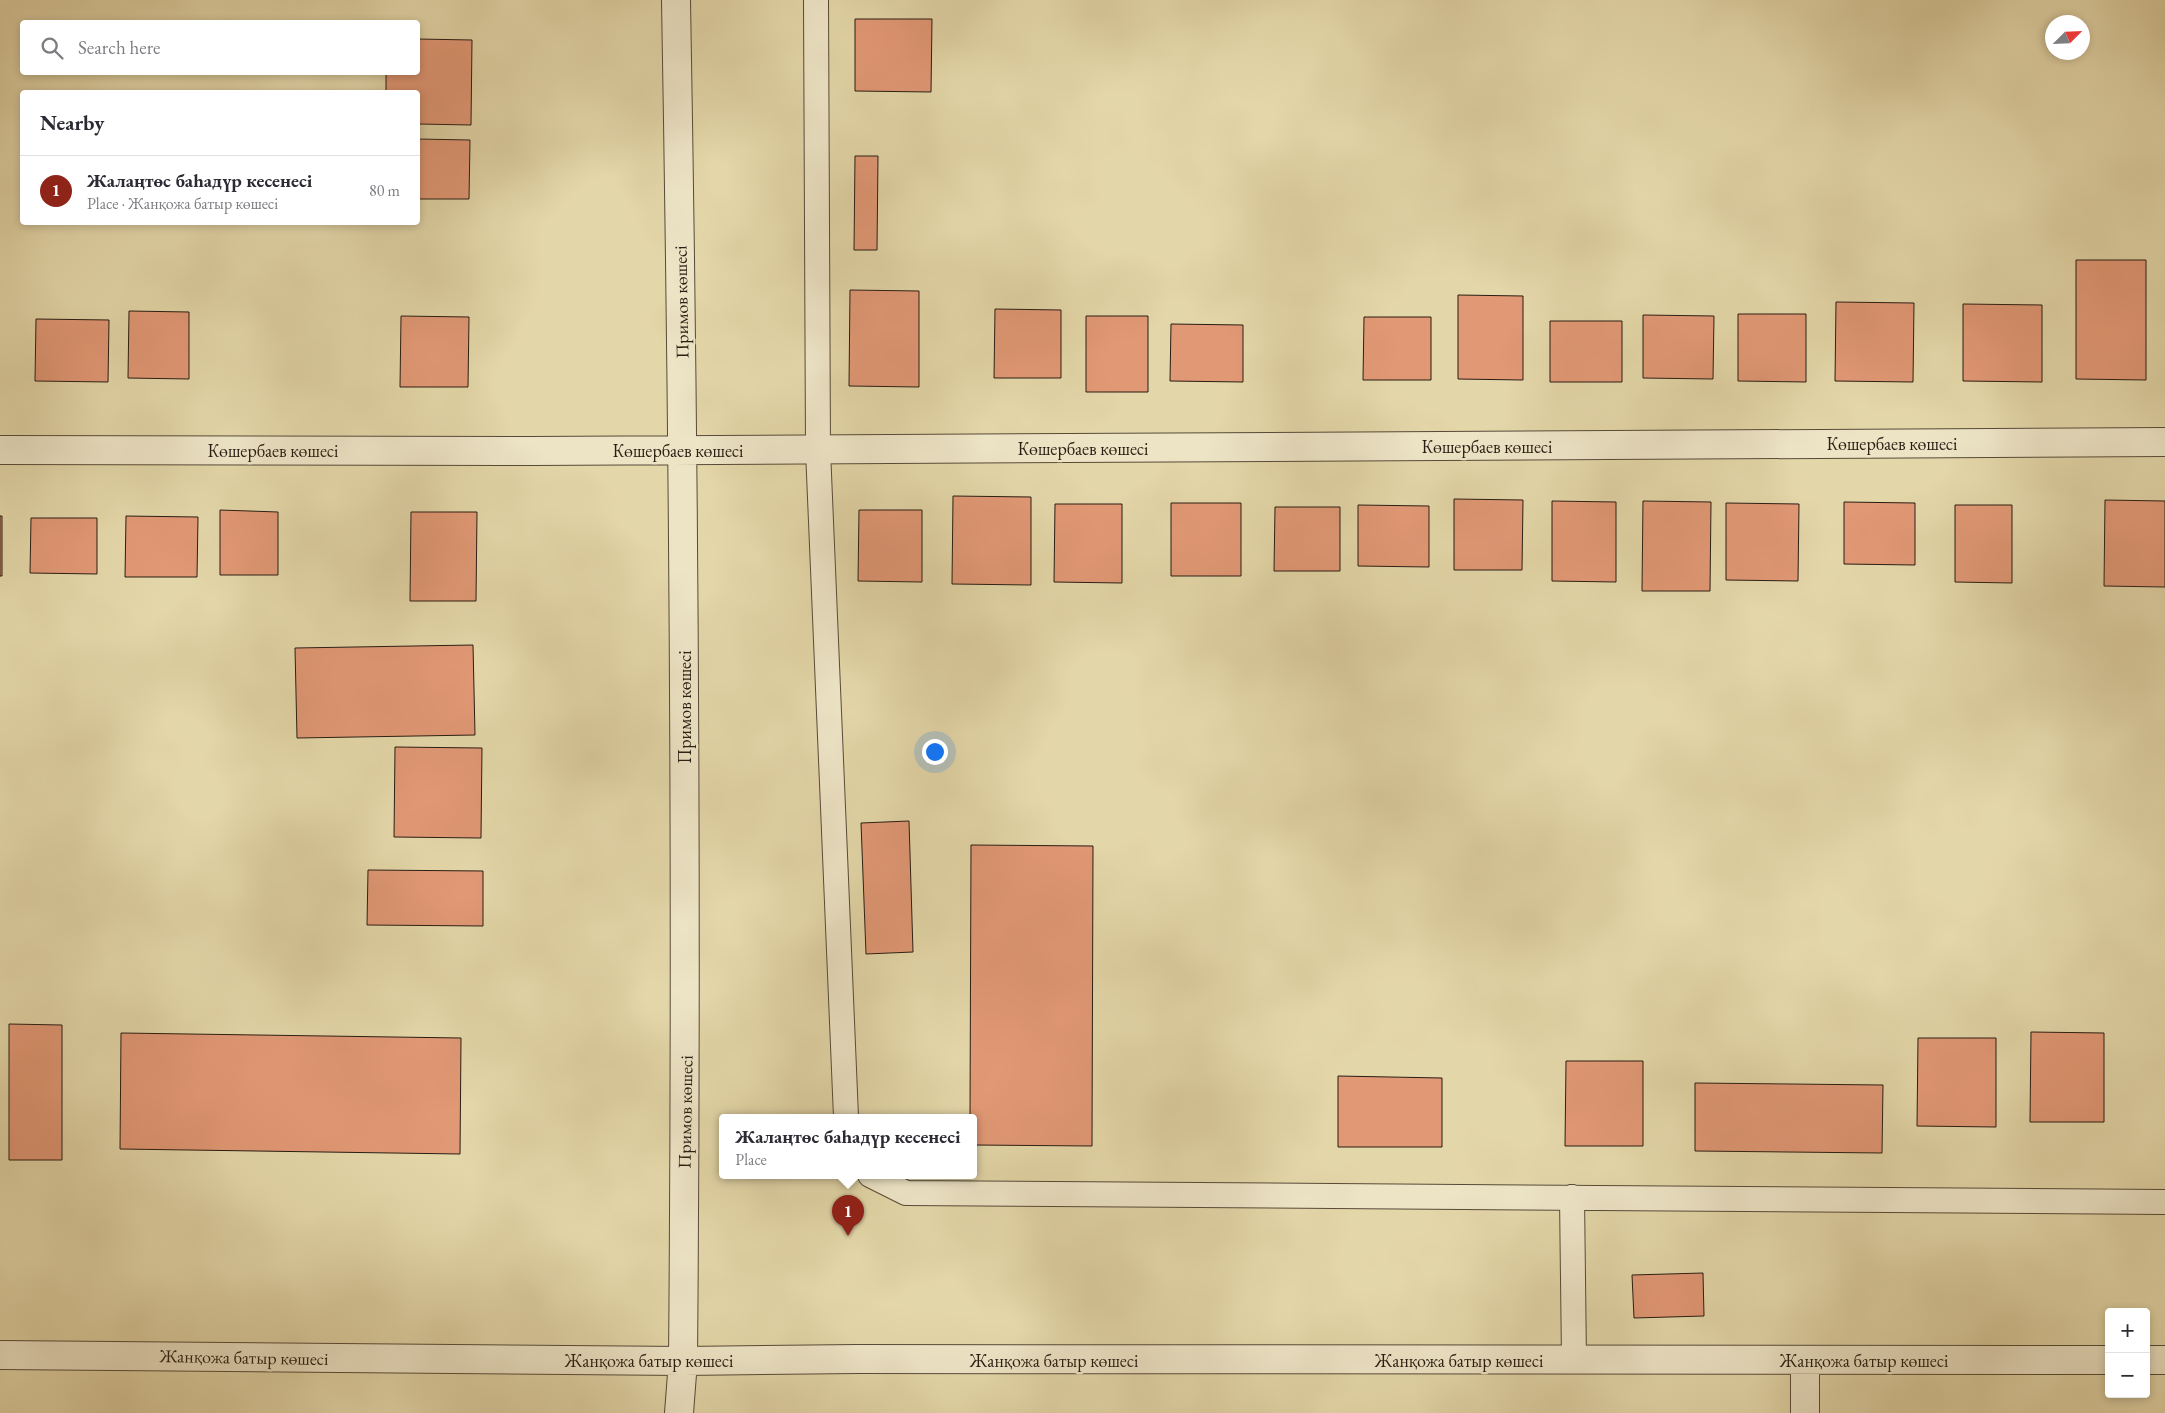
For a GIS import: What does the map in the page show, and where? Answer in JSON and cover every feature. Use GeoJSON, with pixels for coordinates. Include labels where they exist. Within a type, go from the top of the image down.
{"type":"FeatureCollection","features":[{"type":"Feature","properties":{"kind":"street","name":"Примов көшесі"},"geometry":{"type":"LineString","coordinates":[[676,0],[683,450],[686,1044],[683,1361],[679,1413]]}},
{"type":"Feature","properties":{"kind":"street","name":"Көшербаев көшесі"},"geometry":{"type":"LineString","coordinates":[[0,450],[818,450],[2165,442]]}},
{"type":"Feature","properties":{"kind":"street","name":"Жанқожа батыр көшесі"},"geometry":{"type":"LineString","coordinates":[[0,1355],[683,1361],[2105,1360]]}},
{"type":"Feature","properties":{"kind":"street"},"geometry":{"type":"LineString","coordinates":[[1805,1360],[1805,1413]]}},
{"type":"Feature","properties":{"kind":"street"},"geometry":{"type":"LineString","coordinates":[[2150,1360],[2165,1360]]}},
{"type":"Feature","properties":{"kind":"lane"},"geometry":{"type":"LineString","coordinates":[[816,0],[818,450],[846,1114]]}},
{"type":"Feature","properties":{"kind":"lane"},"geometry":{"type":"LineString","coordinates":[[878,1179],[906,1193],[2165,1202]]}},
{"type":"Feature","properties":{"kind":"lane"},"geometry":{"type":"LineString","coordinates":[[1572,1198],[1574,1360]]}},
{"type":"Feature","properties":{"kind":"building"},"geometry":{"type":"Polygon","coordinates":[[[855,19],[932,19],[931,92],[855,91],[855,19]]]}},
{"type":"Feature","properties":{"kind":"building"},"geometry":{"type":"Polygon","coordinates":[[[420,39],[472,40],[471,125],[420,124],[420,90],[386,90],[386,75],[420,75],[420,39]]]}},
{"type":"Feature","properties":{"kind":"building"},"geometry":{"type":"Polygon","coordinates":[[[420,139],[470,140],[469,199],[420,199],[420,139]]]}},
{"type":"Feature","properties":{"kind":"building"},"geometry":{"type":"Polygon","coordinates":[[[855,156],[878,156],[877,250],[854,250],[855,156]]]}},
{"type":"Feature","properties":{"kind":"building"},"geometry":{"type":"Polygon","coordinates":[[[2076,260],[2146,260],[2146,380],[2076,379],[2076,260]]]}},
{"type":"Feature","properties":{"kind":"building"},"geometry":{"type":"Polygon","coordinates":[[[850,290],[919,291],[919,387],[849,386],[850,290]]]}},
{"type":"Feature","properties":{"kind":"building"},"geometry":{"type":"Polygon","coordinates":[[[1458,295],[1523,296],[1523,380],[1458,379],[1458,295]]]}},
{"type":"Feature","properties":{"kind":"building"},"geometry":{"type":"Polygon","coordinates":[[[1836,302],[1914,303],[1913,382],[1835,381],[1836,302]]]}},
{"type":"Feature","properties":{"kind":"building"},"geometry":{"type":"Polygon","coordinates":[[[1963,304],[2042,305],[2042,382],[1963,381],[1963,304]]]}},
{"type":"Feature","properties":{"kind":"building"},"geometry":{"type":"Polygon","coordinates":[[[995,309],[1061,310],[1061,378],[994,378],[995,309]]]}},
{"type":"Feature","properties":{"kind":"building"},"geometry":{"type":"Polygon","coordinates":[[[129,311],[189,312],[189,379],[128,378],[129,311]]]}},
{"type":"Feature","properties":{"kind":"building"},"geometry":{"type":"Polygon","coordinates":[[[1738,314],[1806,314],[1806,382],[1738,381],[1738,314]]]}},
{"type":"Feature","properties":{"kind":"building"},"geometry":{"type":"Polygon","coordinates":[[[1643,315],[1714,316],[1713,379],[1643,378],[1643,315]]]}},
{"type":"Feature","properties":{"kind":"building"},"geometry":{"type":"Polygon","coordinates":[[[401,316],[469,317],[468,387],[400,387],[401,316]]]}},
{"type":"Feature","properties":{"kind":"building"},"geometry":{"type":"Polygon","coordinates":[[[1086,316],[1148,316],[1148,392],[1086,392],[1086,316]]]}},
{"type":"Feature","properties":{"kind":"building"},"geometry":{"type":"Polygon","coordinates":[[[1364,317],[1431,317],[1431,380],[1363,380],[1364,317]]]}},
{"type":"Feature","properties":{"kind":"building"},"geometry":{"type":"Polygon","coordinates":[[[36,319],[109,320],[108,382],[35,381],[36,319]]]}},
{"type":"Feature","properties":{"kind":"building"},"geometry":{"type":"Polygon","coordinates":[[[1550,321],[1622,321],[1622,382],[1550,382],[1550,321]]]}},
{"type":"Feature","properties":{"kind":"building"},"geometry":{"type":"Polygon","coordinates":[[[1171,324],[1243,325],[1243,382],[1170,381],[1171,324]]]}},
{"type":"Feature","properties":{"kind":"building"},"geometry":{"type":"Polygon","coordinates":[[[953,496],[1031,497],[1031,585],[952,584],[953,496]]]}},
{"type":"Feature","properties":{"kind":"building"},"geometry":{"type":"Polygon","coordinates":[[[1454,499],[1523,500],[1522,570],[1454,570],[1454,499]]]}},
{"type":"Feature","properties":{"kind":"building"},"geometry":{"type":"Polygon","coordinates":[[[2105,500],[2165,501],[2165,587],[2104,586],[2105,500]]]}},
{"type":"Feature","properties":{"kind":"building"},"geometry":{"type":"Polygon","coordinates":[[[1552,501],[1616,502],[1616,582],[1552,581],[1552,501]]]}},
{"type":"Feature","properties":{"kind":"building"},"geometry":{"type":"Polygon","coordinates":[[[1643,501],[1711,502],[1710,591],[1642,591],[1643,501]]]}},
{"type":"Feature","properties":{"kind":"building"},"geometry":{"type":"Polygon","coordinates":[[[1844,502],[1915,503],[1915,565],[1844,564],[1844,502]]]}},
{"type":"Feature","properties":{"kind":"building"},"geometry":{"type":"Polygon","coordinates":[[[1171,503],[1241,503],[1241,576],[1171,576],[1171,503]]]}},
{"type":"Feature","properties":{"kind":"building"},"geometry":{"type":"Polygon","coordinates":[[[1726,503],[1799,504],[1798,581],[1726,580],[1726,503]]]}},
{"type":"Feature","properties":{"kind":"building"},"geometry":{"type":"Polygon","coordinates":[[[1055,504],[1122,504],[1122,583],[1054,582],[1055,504]]]}},
{"type":"Feature","properties":{"kind":"building"},"geometry":{"type":"Polygon","coordinates":[[[1358,505],[1429,506],[1429,567],[1358,566],[1358,505]]]}},
{"type":"Feature","properties":{"kind":"building"},"geometry":{"type":"Polygon","coordinates":[[[1955,505],[2012,505],[2012,583],[1955,582],[1955,505]]]}},
{"type":"Feature","properties":{"kind":"building"},"geometry":{"type":"Polygon","coordinates":[[[1275,507],[1340,507],[1340,571],[1274,571],[1275,507]]]}},
{"type":"Feature","properties":{"kind":"building"},"geometry":{"type":"Polygon","coordinates":[[[220,510],[278,512],[278,575],[220,575],[220,510]]]}},
{"type":"Feature","properties":{"kind":"building"},"geometry":{"type":"Polygon","coordinates":[[[859,510],[922,510],[922,582],[858,581],[859,510]]]}},
{"type":"Feature","properties":{"kind":"building"},"geometry":{"type":"Polygon","coordinates":[[[411,512],[477,512],[476,601],[410,601],[411,512]]]}},
{"type":"Feature","properties":{"kind":"building"},"geometry":{"type":"Polygon","coordinates":[[[0,516],[2,516],[2,576],[0,576],[0,516]]]}},
{"type":"Feature","properties":{"kind":"building"},"geometry":{"type":"Polygon","coordinates":[[[126,516],[198,517],[197,577],[125,577],[126,516]]]}},
{"type":"Feature","properties":{"kind":"building"},"geometry":{"type":"Polygon","coordinates":[[[31,518],[97,518],[97,574],[30,573],[31,518]]]}},
{"type":"Feature","properties":{"kind":"building"},"geometry":{"type":"Polygon","coordinates":[[[473,645],[475,735],[297,738],[295,648],[473,645]]]}},
{"type":"Feature","properties":{"kind":"building"},"geometry":{"type":"Polygon","coordinates":[[[395,747],[482,748],[481,838],[394,837],[395,747]]]}},
{"type":"Feature","properties":{"kind":"building"},"geometry":{"type":"Polygon","coordinates":[[[909,821],[913,952],[866,954],[861,823],[909,821]]]}},
{"type":"Feature","properties":{"kind":"building"},"geometry":{"type":"Polygon","coordinates":[[[971,845],[1093,846],[1092,1146],[977,1145],[977,1114],[970,1114],[971,845]]]}},
{"type":"Feature","properties":{"kind":"building"},"geometry":{"type":"Polygon","coordinates":[[[368,870],[483,871],[483,926],[367,925],[368,870]]]}},
{"type":"Feature","properties":{"kind":"building"},"geometry":{"type":"Polygon","coordinates":[[[9,1024],[62,1025],[62,1160],[9,1160],[9,1024]]]}},
{"type":"Feature","properties":{"kind":"building"},"geometry":{"type":"Polygon","coordinates":[[[2031,1032],[2104,1033],[2104,1122],[2030,1122],[2031,1032]]]}},
{"type":"Feature","properties":{"kind":"building"},"geometry":{"type":"Polygon","coordinates":[[[121,1033],[461,1038],[460,1154],[120,1149],[121,1033]]]}},
{"type":"Feature","properties":{"kind":"building"},"geometry":{"type":"Polygon","coordinates":[[[1918,1038],[1996,1038],[1996,1127],[1917,1126],[1918,1038]]]}},
{"type":"Feature","properties":{"kind":"building"},"geometry":{"type":"Polygon","coordinates":[[[1566,1061],[1643,1061],[1643,1146],[1565,1146],[1566,1061]]]}},
{"type":"Feature","properties":{"kind":"building"},"geometry":{"type":"Polygon","coordinates":[[[1338,1076],[1442,1078],[1442,1147],[1338,1147],[1338,1076]]]}},
{"type":"Feature","properties":{"kind":"building"},"geometry":{"type":"Polygon","coordinates":[[[1695,1083],[1883,1085],[1882,1153],[1695,1151],[1695,1083]]]}},
{"type":"Feature","properties":{"kind":"building"},"geometry":{"type":"Polygon","coordinates":[[[1703,1273],[1704,1316],[1634,1318],[1632,1275],[1703,1273]]]}},
{"type":"Feature","properties":{"kind":"place","name":"Жалаңтөс баһадүр кесенесі"},"geometry":{"type":"Point","coordinates":[848,1236]}}]}
